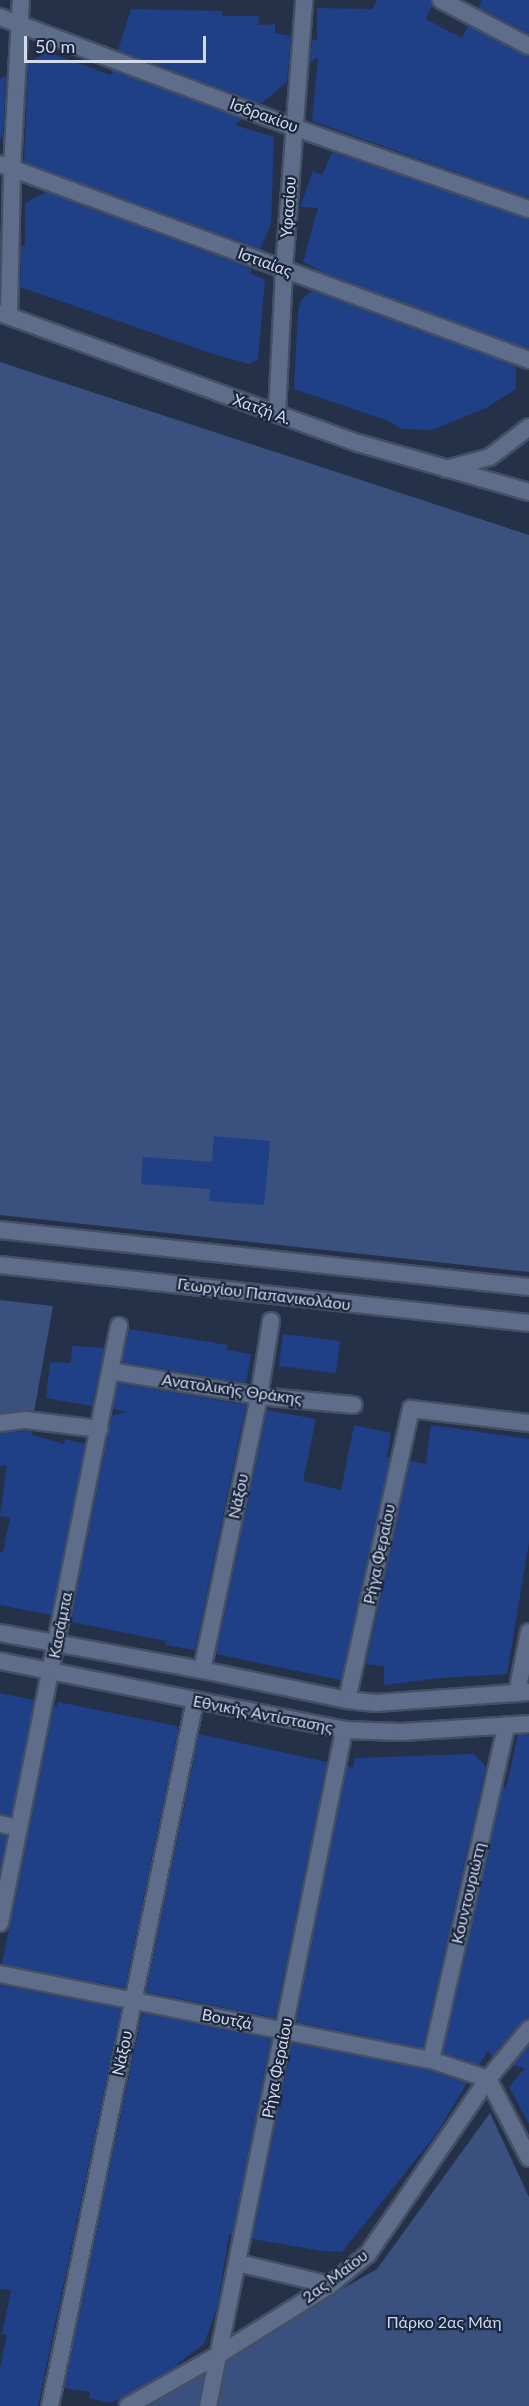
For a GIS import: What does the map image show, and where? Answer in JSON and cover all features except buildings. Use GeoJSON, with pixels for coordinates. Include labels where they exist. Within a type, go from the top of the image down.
{"type":"FeatureCollection","features":[{"type":"Feature","properties":{"kind":"street"},"geometry":{"type":"LineString","coordinates":[[4,314],[6,166],[21,0]]}},
{"type":"Feature","properties":{"kind":"street","name":"Υφασίου"},"geometry":{"type":"LineString","coordinates":[[277,414],[293,127],[304,0]]}},
{"type":"Feature","properties":{"kind":"street"},"geometry":{"type":"LineString","coordinates":[[441,0],[529,46]]}},
{"type":"Feature","properties":{"kind":"street","name":"Ισδρακίου"},"geometry":{"type":"LineString","coordinates":[[0,17],[293,127],[529,209]]}},
{"type":"Feature","properties":{"kind":"street","name":"Ιστιαίας"},"geometry":{"type":"LineString","coordinates":[[6,166],[529,360]]}},
{"type":"Feature","properties":{"kind":"street","name":"Χατζή Α."},"geometry":{"type":"LineString","coordinates":[[4,314],[277,414],[445,469],[529,492]]}},
{"type":"Feature","properties":{"kind":"street"},"geometry":{"type":"LineString","coordinates":[[445,469],[490,457],[529,427]]}},
{"type":"Feature","properties":{"kind":"street","name":"Γεωργίου Παπανικολάου"},"geometry":{"type":"LineString","coordinates":[[0,1230],[529,1287]]}},
{"type":"Feature","properties":{"kind":"street","name":"Γεωργίου Παπανικολάου"},"geometry":{"type":"LineString","coordinates":[[0,1265],[529,1323]]}},
{"type":"Feature","properties":{"kind":"street","name":"Νάξου"},"geometry":{"type":"LineString","coordinates":[[202,1670],[259,1396],[271,1321]]}},
{"type":"Feature","properties":{"kind":"street","name":"Κασάμπα"},"geometry":{"type":"LineString","coordinates":[[0,1923],[119,1326]]}},
{"type":"Feature","properties":{"kind":"street","name":"Ανατολικής Θράκης"},"geometry":{"type":"LineString","coordinates":[[110,1371],[259,1396],[354,1405]]}},
{"type":"Feature","properties":{"kind":"street","name":"Ρήγα Φεραίου"},"geometry":{"type":"LineString","coordinates":[[347,1700],[411,1409],[529,1423]]}},
{"type":"Feature","properties":{"kind":"street"},"geometry":{"type":"LineString","coordinates":[[0,1423],[26,1420],[99,1429]]}},
{"type":"Feature","properties":{"kind":"street"},"geometry":{"type":"LineString","coordinates":[[523,1692],[529,1632]]}},
{"type":"Feature","properties":{"kind":"street","name":"Εθνικής Αντίστασης"},"geometry":{"type":"LineString","coordinates":[[0,1633],[202,1670],[347,1700],[376,1703],[523,1692]]}},
{"type":"Feature","properties":{"kind":"street","name":"Εθνικής Αντίστασης"},"geometry":{"type":"LineString","coordinates":[[0,1661],[344,1730],[401,1732],[529,1724]]}},
{"type":"Feature","properties":{"kind":"street","name":"Νάξου"},"geometry":{"type":"LineString","coordinates":[[50,2406],[195,1701]]}},
{"type":"Feature","properties":{"kind":"street","name":"Κουντουριώτη"},"geometry":{"type":"LineString","coordinates":[[431,2060],[506,1726]]}},
{"type":"Feature","properties":{"kind":"street","name":"Ρήγα Φεραίου"},"geometry":{"type":"LineString","coordinates":[[208,2406],[344,1730]]}},
{"type":"Feature","properties":{"kind":"street"},"geometry":{"type":"LineString","coordinates":[[0,1824],[19,1828]]}},
{"type":"Feature","properties":{"kind":"street","name":"Βουτζά"},"geometry":{"type":"LineString","coordinates":[[0,1974],[431,2060],[488,2079]]}},
{"type":"Feature","properties":{"kind":"street","name":"2ας Μαΐου"},"geometry":{"type":"LineString","coordinates":[[128,2406],[220,2354],[330,2285],[369,2254],[488,2079],[527,2032]]}},
{"type":"Feature","properties":{"kind":"street"},"geometry":{"type":"LineString","coordinates":[[488,2079],[529,2158]]}},
{"type":"Feature","properties":{"kind":"street"},"geometry":{"type":"LineString","coordinates":[[238,2264],[330,2285]]}},
{"type":"Feature","properties":{"kind":"green space"},"geometry":{"type":"Polygon","coordinates":[[[0,362],[529,535],[529,1272],[0,1215],[0,362]]]}},
{"type":"Feature","properties":{"kind":"green space"},"geometry":{"type":"Polygon","coordinates":[[[0,1300],[53,1306],[34,1412],[0,1416],[0,1300]]]}},
{"type":"Feature","properties":{"kind":"green space","name":"Πάρκο 2ας Μάη"},"geometry":{"type":"Polygon","coordinates":[[[490,2113],[529,2197],[529,2406],[137,2406],[377,2269],[490,2113]]]}}]}
